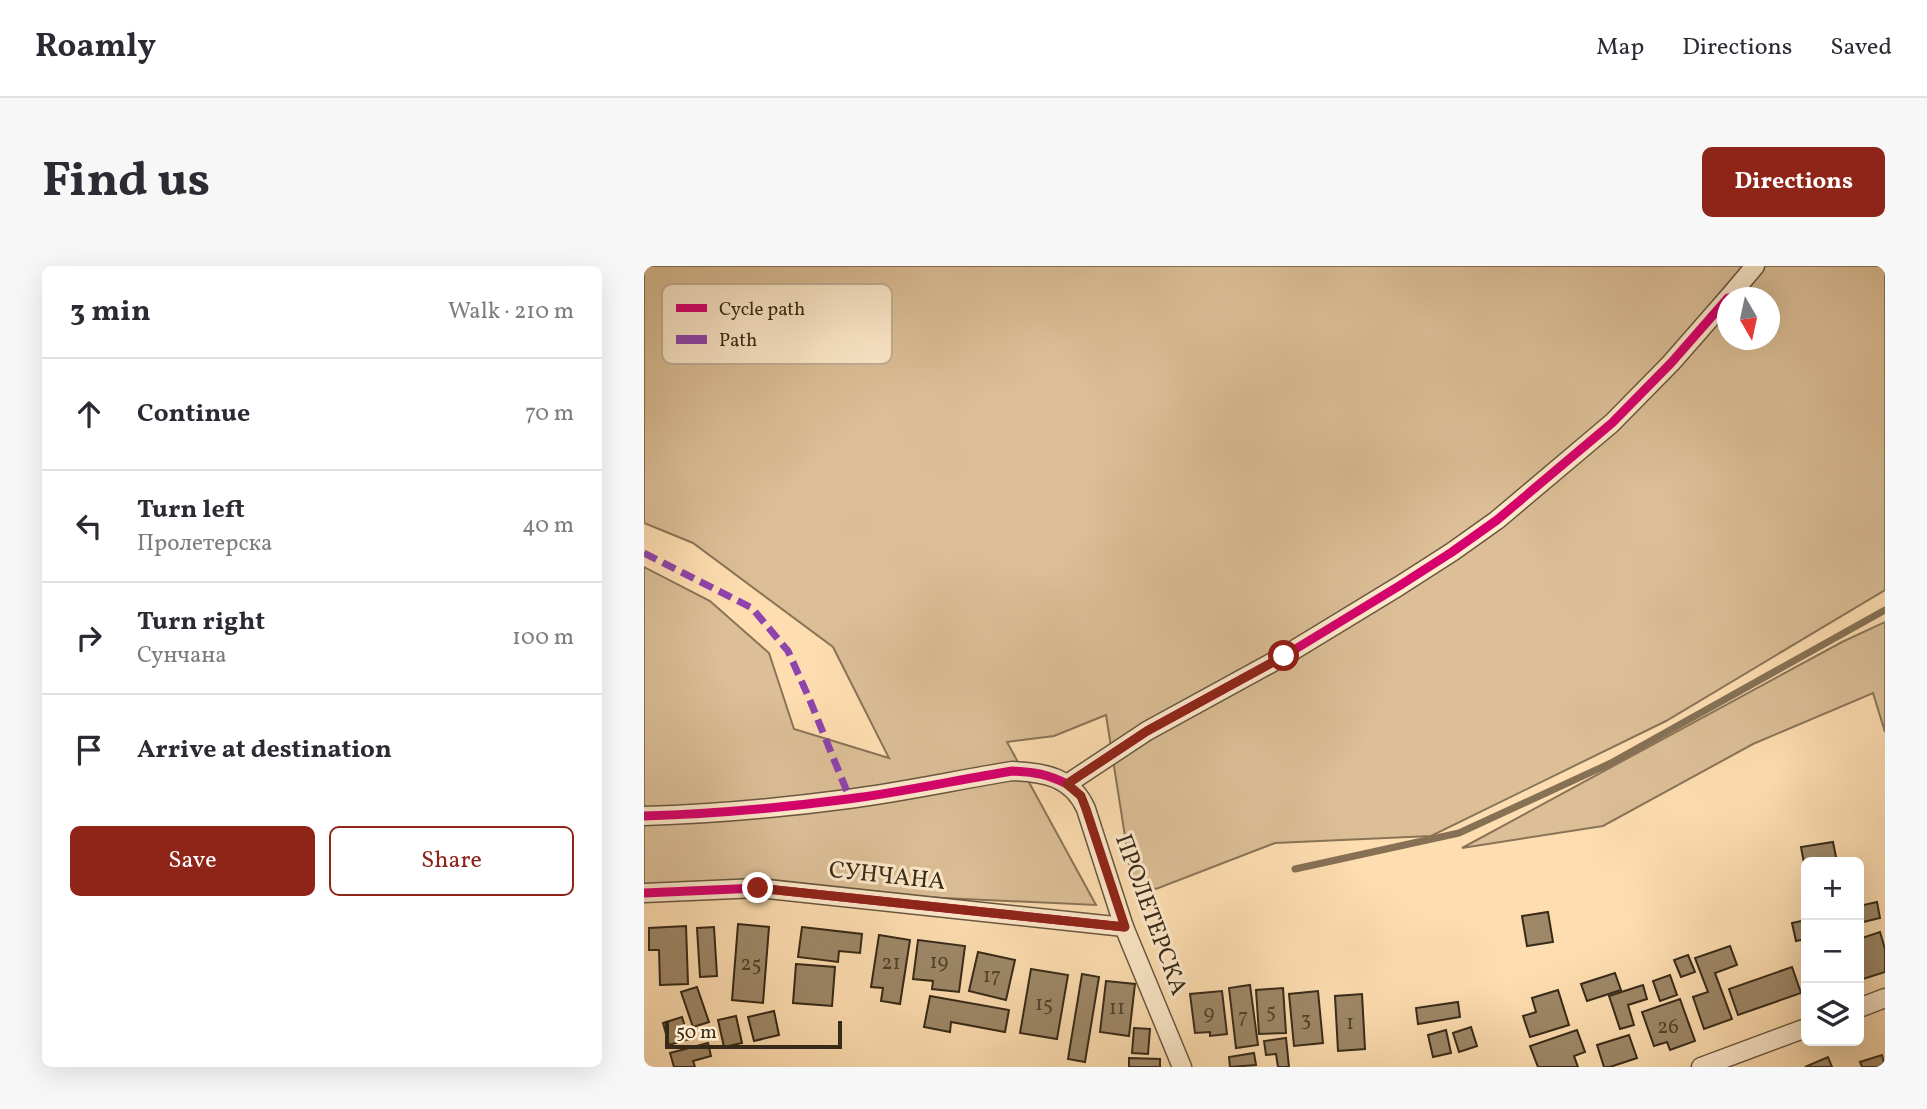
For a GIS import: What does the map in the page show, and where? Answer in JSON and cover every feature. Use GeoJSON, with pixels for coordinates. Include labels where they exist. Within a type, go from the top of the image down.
{"type":"FeatureCollection","features":[{"type":"Feature","properties":{"kind":"street"},"geometry":{"type":"LineString","coordinates":[[1737,287],[1755,266]]}},
{"type":"Feature","properties":{"kind":"street"},"geometry":{"type":"LineString","coordinates":[[644,816],[705,814],[838,800],[1012,771],[1035,772],[1067,784],[1147,731],[1284,656],[1399,586],[1497,520],[1612,423],[1671,363],[1717,311]]}},
{"type":"Feature","properties":{"kind":"street","name":"ПРОЛЕТЕРСКА"},"geometry":{"type":"LineString","coordinates":[[1067,784],[1081,796],[1125,927],[1182,1067]]}},
{"type":"Feature","properties":{"kind":"street","name":"СУНЧАНА"},"geometry":{"type":"LineString","coordinates":[[644,893],[758,888],[1125,927]]}},
{"type":"Feature","properties":{"kind":"street"},"geometry":{"type":"LineString","coordinates":[[1864,1006],[1885,998]]}},
{"type":"Feature","properties":{"kind":"street"},"geometry":{"type":"LineString","coordinates":[[1701,1067],[1801,1030]]}},
{"type":"Feature","properties":{"kind":"shaded area"},"geometry":{"type":"Polygon","coordinates":[[[644,266],[1885,266],[1885,590],[1666,721],[1431,836],[1275,843],[1156,889],[1132,881],[1106,715],[1054,736],[1007,742],[1096,905],[644,884],[644,567],[710,601],[769,653],[794,729],[889,758],[833,647],[693,543],[644,523],[644,266]]]}},
{"type":"Feature","properties":{"kind":"shaded area"},"geometry":{"type":"Polygon","coordinates":[[[1885,622],[1885,732],[1873,693],[1753,744],[1603,826],[1462,848],[1842,642],[1885,622]]]}},
{"type":"Feature","properties":{"kind":"building"},"geometry":{"type":"Polygon","coordinates":[[[1833,842],[1836,857],[1803,857],[1801,847],[1833,842]]]}},
{"type":"Feature","properties":{"kind":"building"},"geometry":{"type":"Polygon","coordinates":[[[1877,902],[1880,918],[1864,922],[1864,905],[1877,902]]]}},
{"type":"Feature","properties":{"kind":"building"},"geometry":{"type":"Polygon","coordinates":[[[1548,912],[1553,942],[1527,946],[1522,916],[1548,912]]]}},
{"type":"Feature","properties":{"kind":"building"},"geometry":{"type":"Polygon","coordinates":[[[1801,921],[1801,940],[1796,941],[1792,923],[1801,921]]]}},
{"type":"Feature","properties":{"kind":"building"},"geometry":{"type":"Polygon","coordinates":[[[738,924],[769,927],[763,1003],[732,1000],[738,924]]]}},
{"type":"Feature","properties":{"kind":"building"},"geometry":{"type":"Polygon","coordinates":[[[686,926],[688,984],[660,985],[659,950],[649,950],[649,928],[686,926]]]}},
{"type":"Feature","properties":{"kind":"building"},"geometry":{"type":"Polygon","coordinates":[[[714,927],[717,976],[700,977],[697,928],[714,927]]]}},
{"type":"Feature","properties":{"kind":"building"},"geometry":{"type":"Polygon","coordinates":[[[802,927],[862,934],[860,953],[839,951],[838,962],[798,957],[802,927]]]}},
{"type":"Feature","properties":{"kind":"building"},"geometry":{"type":"Polygon","coordinates":[[[1880,932],[1885,949],[1885,972],[1864,979],[1864,937],[1880,932]]]}},
{"type":"Feature","properties":{"kind":"building"},"geometry":{"type":"Polygon","coordinates":[[[879,935],[910,940],[900,1004],[881,1001],[883,988],[871,987],[879,935]]]}},
{"type":"Feature","properties":{"kind":"building"},"geometry":{"type":"Polygon","coordinates":[[[918,940],[965,946],[959,992],[932,989],[933,981],[913,979],[918,940]]]}},
{"type":"Feature","properties":{"kind":"building"},"geometry":{"type":"Polygon","coordinates":[[[1730,946],[1737,965],[1715,973],[1732,1019],[1704,1029],[1693,997],[1708,992],[1695,958],[1730,946]]]}},
{"type":"Feature","properties":{"kind":"building"},"geometry":{"type":"Polygon","coordinates":[[[978,952],[1015,960],[1006,1000],[969,991],[978,952]]]}},
{"type":"Feature","properties":{"kind":"building"},"geometry":{"type":"Polygon","coordinates":[[[1688,955],[1695,972],[1681,977],[1674,960],[1688,955]]]}},
{"type":"Feature","properties":{"kind":"building"},"geometry":{"type":"Polygon","coordinates":[[[796,964],[835,967],[832,1006],[793,1003],[796,964]]]}},
{"type":"Feature","properties":{"kind":"building"},"geometry":{"type":"Polygon","coordinates":[[[1792,967],[1801,993],[1738,1015],[1729,989],[1792,967]]]}},
{"type":"Feature","properties":{"kind":"building"},"geometry":{"type":"Polygon","coordinates":[[[1031,969],[1068,975],[1057,1039],[1020,1033],[1031,969]]]}},
{"type":"Feature","properties":{"kind":"building"},"geometry":{"type":"Polygon","coordinates":[[[1615,973],[1621,990],[1587,1001],[1581,984],[1615,973]]]}},
{"type":"Feature","properties":{"kind":"building"},"geometry":{"type":"Polygon","coordinates":[[[1082,974],[1099,977],[1085,1062],[1068,1059],[1082,974]]]}},
{"type":"Feature","properties":{"kind":"building"},"geometry":{"type":"Polygon","coordinates":[[[1670,975],[1677,995],[1660,1001],[1653,981],[1670,975]]]}},
{"type":"Feature","properties":{"kind":"building"},"geometry":{"type":"Polygon","coordinates":[[[1106,981],[1135,984],[1129,1036],[1100,1032],[1106,981]]]}},
{"type":"Feature","properties":{"kind":"building"},"geometry":{"type":"Polygon","coordinates":[[[1250,985],[1258,1045],[1236,1048],[1229,988],[1250,985]]]}},
{"type":"Feature","properties":{"kind":"building"},"geometry":{"type":"Polygon","coordinates":[[[1643,985],[1647,999],[1628,1005],[1634,1025],[1620,1029],[1609,996],[1643,985]]]}},
{"type":"Feature","properties":{"kind":"building"},"geometry":{"type":"Polygon","coordinates":[[[697,987],[709,1022],[693,1027],[681,992],[697,987]]]}},
{"type":"Feature","properties":{"kind":"building"},"geometry":{"type":"Polygon","coordinates":[[[1283,988],[1286,1033],[1259,1034],[1256,990],[1283,988]]]}},
{"type":"Feature","properties":{"kind":"building"},"geometry":{"type":"Polygon","coordinates":[[[1558,990],[1569,1025],[1530,1037],[1523,1016],[1536,1012],[1532,998],[1558,990]]]}},
{"type":"Feature","properties":{"kind":"building"},"geometry":{"type":"Polygon","coordinates":[[[1222,991],[1227,1034],[1210,1036],[1210,1032],[1195,1033],[1190,994],[1222,991]]]}},
{"type":"Feature","properties":{"kind":"building"},"geometry":{"type":"Polygon","coordinates":[[[1318,991],[1323,1043],[1294,1046],[1289,994],[1318,991]]]}},
{"type":"Feature","properties":{"kind":"building"},"geometry":{"type":"Polygon","coordinates":[[[1362,994],[1365,1049],[1338,1051],[1335,996],[1362,994]]]}},
{"type":"Feature","properties":{"kind":"building"},"geometry":{"type":"Polygon","coordinates":[[[930,996],[1009,1010],[1005,1032],[951,1022],[950,1032],[924,1027],[930,996]]]}},
{"type":"Feature","properties":{"kind":"building"},"geometry":{"type":"Polygon","coordinates":[[[1680,999],[1695,1041],[1670,1050],[1667,1042],[1654,1046],[1642,1012],[1680,999]]]}},
{"type":"Feature","properties":{"kind":"building"},"geometry":{"type":"Polygon","coordinates":[[[1458,1002],[1460,1017],[1418,1024],[1416,1008],[1458,1002]]]}},
{"type":"Feature","properties":{"kind":"building"},"geometry":{"type":"Polygon","coordinates":[[[774,1011],[779,1035],[754,1041],[748,1017],[774,1011]]]}},
{"type":"Feature","properties":{"kind":"building"},"geometry":{"type":"Polygon","coordinates":[[[736,1016],[742,1043],[724,1047],[718,1020],[736,1016]]]}},
{"type":"Feature","properties":{"kind":"building"},"geometry":{"type":"Polygon","coordinates":[[[682,1017],[689,1039],[669,1045],[663,1023],[682,1017]]]}},
{"type":"Feature","properties":{"kind":"building"},"geometry":{"type":"Polygon","coordinates":[[[1471,1027],[1477,1046],[1459,1052],[1453,1033],[1471,1027]]]}},
{"type":"Feature","properties":{"kind":"building"},"geometry":{"type":"Polygon","coordinates":[[[1134,1028],[1150,1029],[1148,1054],[1132,1053],[1134,1028]]]}},
{"type":"Feature","properties":{"kind":"building"},"geometry":{"type":"Polygon","coordinates":[[[1446,1030],[1451,1053],[1433,1057],[1428,1035],[1446,1030]]]}},
{"type":"Feature","properties":{"kind":"building"},"geometry":{"type":"Polygon","coordinates":[[[1577,1030],[1585,1052],[1574,1056],[1578,1067],[1538,1067],[1530,1046],[1577,1030]]]}},
{"type":"Feature","properties":{"kind":"building"},"geometry":{"type":"Polygon","coordinates":[[[1629,1035],[1637,1058],[1604,1067],[1597,1045],[1629,1035]]]}},
{"type":"Feature","properties":{"kind":"building"},"geometry":{"type":"Polygon","coordinates":[[[1286,1038],[1289,1067],[1278,1067],[1276,1054],[1266,1055],[1264,1041],[1286,1038]]]}},
{"type":"Feature","properties":{"kind":"building"},"geometry":{"type":"Polygon","coordinates":[[[708,1043],[711,1056],[693,1061],[695,1067],[674,1067],[670,1053],[708,1043]]]}},
{"type":"Feature","properties":{"kind":"building"},"geometry":{"type":"Polygon","coordinates":[[[1254,1053],[1256,1065],[1230,1067],[1229,1057],[1254,1053]]]}},
{"type":"Feature","properties":{"kind":"building"},"geometry":{"type":"Polygon","coordinates":[[[1882,1055],[1885,1067],[1862,1067],[1860,1062],[1882,1055]]]}},
{"type":"Feature","properties":{"kind":"building"},"geometry":{"type":"Polygon","coordinates":[[[1828,1057],[1832,1067],[1805,1067],[1828,1057]]]}},
{"type":"Feature","properties":{"kind":"building"},"geometry":{"type":"Polygon","coordinates":[[[1129,1058],[1160,1059],[1160,1067],[1129,1067],[1129,1058]]]}},
{"type":"Feature","properties":{"kind":"waterway"},"geometry":{"type":"LineString","coordinates":[[1295,869],[1459,833],[1611,763],[1885,610]]}},
{"type":"Feature","properties":{"kind":"marked path"},"geometry":{"type":"LineString","coordinates":[[644,553],[752,608],[788,651],[850,799]]}},
{"type":"Feature","properties":{"kind":"cycle path"},"geometry":{"type":"LineString","coordinates":[[644,816],[822,802],[1012,771],[1041,774],[1067,784],[1147,731],[1284,656],[1399,586],[1497,520],[1612,423],[1671,363],[1717,311]]}},
{"type":"Feature","properties":{"kind":"cycle path"},"geometry":{"type":"LineString","coordinates":[[644,893],[758,888],[1124,927]]}},
{"type":"Feature","properties":{"kind":"route"},"geometry":{"type":"LineString","coordinates":[[758,888],[1125,927],[1081,796],[1067,784],[1147,731],[1284,656]]}}]}
